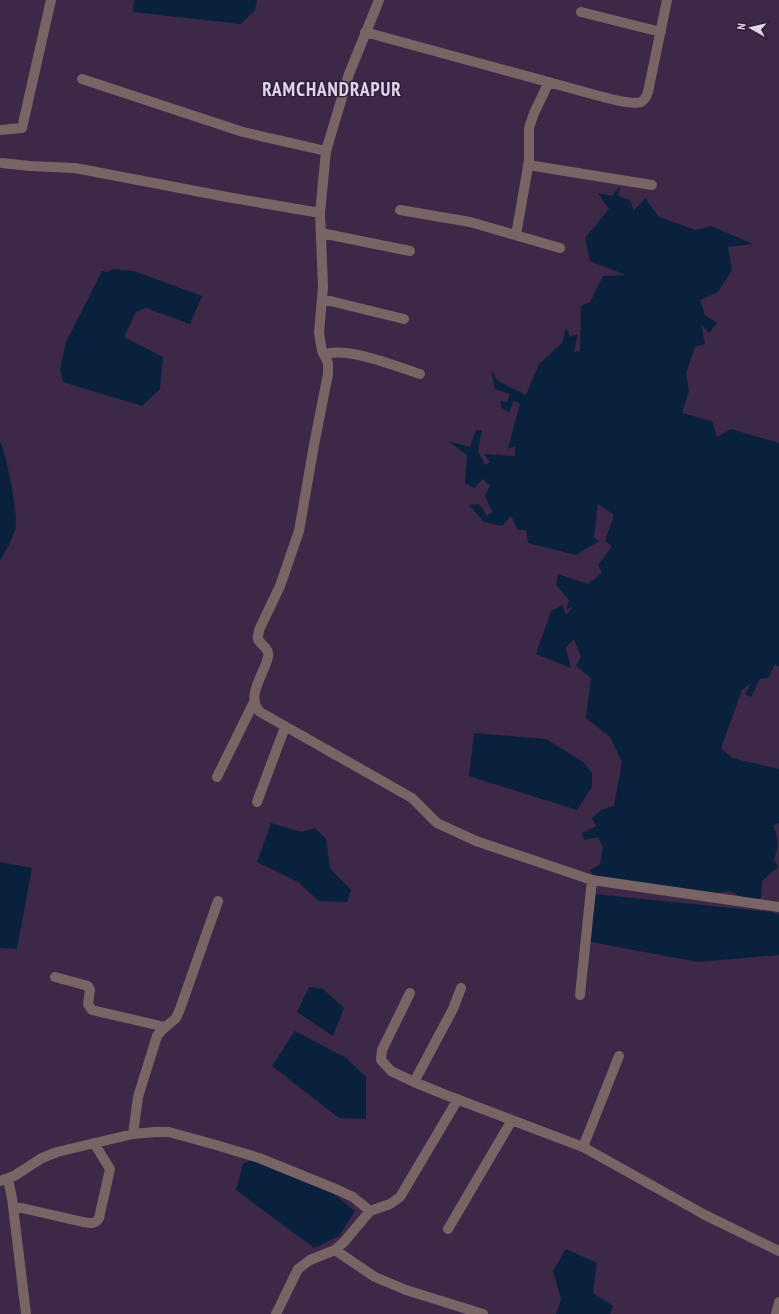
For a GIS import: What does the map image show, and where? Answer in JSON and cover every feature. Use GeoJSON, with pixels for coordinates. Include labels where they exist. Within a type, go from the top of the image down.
{"type":"FeatureCollection","features":[{"type":"Feature","properties":{"kind":"street"},"geometry":{"type":"LineString","coordinates":[[0,130],[22,128],[51,0]]}},
{"type":"Feature","properties":{"kind":"street"},"geometry":{"type":"LineString","coordinates":[[217,777],[254,702],[255,691],[268,656],[267,650],[258,639],[259,630],[280,586],[299,531],[328,374],[328,363],[321,346],[319,333],[322,299],[320,213],[326,151],[349,74],[379,0]]}},
{"type":"Feature","properties":{"kind":"street"},"geometry":{"type":"LineString","coordinates":[[365,32],[603,97],[631,102],[640,102],[644,99],[648,92],[667,0]]}},
{"type":"Feature","properties":{"kind":"street"},"geometry":{"type":"LineString","coordinates":[[581,12],[661,32]]}},
{"type":"Feature","properties":{"kind":"street"},"geometry":{"type":"LineString","coordinates":[[82,79],[243,132],[326,151]]}},
{"type":"Feature","properties":{"kind":"street"},"geometry":{"type":"LineString","coordinates":[[516,235],[528,165],[529,128],[534,113],[549,82]]}},
{"type":"Feature","properties":{"kind":"street"},"geometry":{"type":"LineString","coordinates":[[1,163],[81,168],[240,200],[320,213]]}},
{"type":"Feature","properties":{"kind":"street"},"geometry":{"type":"LineString","coordinates":[[528,165],[652,185]]}},
{"type":"Feature","properties":{"kind":"street"},"geometry":{"type":"LineString","coordinates":[[400,210],[470,222],[560,248]]}},
{"type":"Feature","properties":{"kind":"street"},"geometry":{"type":"LineString","coordinates":[[321,233],[410,252]]}},
{"type":"Feature","properties":{"kind":"street"},"geometry":{"type":"LineString","coordinates":[[322,299],[404,319]]}},
{"type":"Feature","properties":{"kind":"street"},"geometry":{"type":"LineString","coordinates":[[324,355],[333,352],[353,354],[420,374]]}},
{"type":"Feature","properties":{"kind":"street"},"geometry":{"type":"LineString","coordinates":[[254,702],[256,708],[260,712],[412,798],[437,823],[476,841],[592,880],[779,908]]}},
{"type":"Feature","properties":{"kind":"street"},"geometry":{"type":"LineString","coordinates":[[257,802],[285,727]]}},
{"type":"Feature","properties":{"kind":"street"},"geometry":{"type":"LineString","coordinates":[[580,995],[592,880]]}},
{"type":"Feature","properties":{"kind":"street"},"geometry":{"type":"LineString","coordinates":[[133,1134],[138,1097],[158,1036],[165,1027],[176,1018],[180,1009],[218,901]]}},
{"type":"Feature","properties":{"kind":"street"},"geometry":{"type":"LineString","coordinates":[[55,977],[88,986],[90,990],[88,1004],[92,1010],[165,1027]]}},
{"type":"Feature","properties":{"kind":"street"},"geometry":{"type":"LineString","coordinates":[[414,1082],[453,1010],[461,988]]}},
{"type":"Feature","properties":{"kind":"street"},"geometry":{"type":"LineString","coordinates":[[410,993],[382,1050],[381,1060],[391,1071],[414,1082],[583,1147],[705,1215],[779,1251]]}},
{"type":"Feature","properties":{"kind":"street"},"geometry":{"type":"LineString","coordinates":[[583,1147],[619,1056]]}},
{"type":"Feature","properties":{"kind":"street"},"geometry":{"type":"LineString","coordinates":[[276,1314],[298,1269],[310,1260],[335,1250],[344,1242],[370,1211],[390,1204],[400,1196],[458,1099]]}},
{"type":"Feature","properties":{"kind":"street"},"geometry":{"type":"LineString","coordinates":[[448,1229],[512,1120]]}},
{"type":"Feature","properties":{"kind":"street"},"geometry":{"type":"LineString","coordinates":[[26,1314],[13,1206],[4,1180],[48,1155],[133,1134],[169,1132],[259,1158],[353,1197],[370,1211]]}},
{"type":"Feature","properties":{"kind":"street"},"geometry":{"type":"LineString","coordinates":[[13,1206],[83,1222],[93,1224],[96,1223],[99,1218],[110,1169],[94,1143]]}},
{"type":"Feature","properties":{"kind":"street"},"geometry":{"type":"LineString","coordinates":[[335,1250],[375,1277],[406,1290],[483,1314]]}},
{"type":"Feature","properties":{"kind":"street"},"geometry":{"type":"LineString","coordinates":[[776,1314],[779,1302]]}},
{"type":"Feature","properties":{"kind":"water"},"geometry":{"type":"Polygon","coordinates":[[[134,0],[257,0],[255,10],[241,24],[133,12],[134,0]]]}},
{"type":"Feature","properties":{"kind":"water"},"geometry":{"type":"Polygon","coordinates":[[[620,186],[618,196],[630,200],[634,211],[645,198],[659,217],[696,230],[711,226],[753,244],[728,247],[732,270],[718,292],[700,300],[705,315],[717,323],[709,333],[701,324],[705,344],[695,347],[686,373],[689,391],[682,413],[712,421],[717,437],[731,429],[779,443],[779,667],[775,664],[768,678],[760,679],[751,697],[745,694],[751,683],[742,690],[721,748],[732,758],[779,769],[779,823],[773,825],[778,842],[774,860],[778,867],[762,881],[761,898],[749,901],[730,891],[699,896],[594,877],[590,870],[600,864],[603,847],[598,837],[584,840],[582,833],[596,826],[592,818],[601,810],[614,806],[622,762],[610,737],[586,718],[591,678],[576,666],[581,657],[574,639],[566,648],[571,668],[536,654],[551,611],[562,605],[566,615],[573,607],[566,609],[569,600],[556,585],[558,574],[588,584],[602,573],[598,565],[612,546],[605,541],[614,515],[598,504],[594,538],[599,541],[576,555],[528,543],[526,530],[518,530],[511,516],[502,526],[484,522],[469,505],[479,504],[487,516],[492,512],[485,495],[490,486],[483,479],[474,488],[465,483],[467,455],[448,441],[470,447],[476,430],[482,430],[478,451],[485,465],[490,462],[484,454],[515,456],[515,446],[508,449],[520,403],[513,401],[509,413],[502,408],[500,401],[507,402],[510,394],[495,389],[491,370],[498,381],[526,395],[539,364],[562,343],[566,328],[570,337],[578,334],[574,352],[580,351],[581,306],[590,302],[603,276],[626,275],[590,261],[585,238],[609,209],[598,193],[612,196],[620,186]]]}},
{"type":"Feature","properties":{"kind":"water"},"geometry":{"type":"Polygon","coordinates":[[[114,269],[134,271],[202,296],[190,324],[146,308],[136,312],[124,337],[163,357],[160,389],[142,406],[63,382],[60,370],[66,342],[102,271],[106,272],[114,269]]]}},
{"type":"Feature","properties":{"kind":"water"},"geometry":{"type":"Polygon","coordinates":[[[0,442],[6,459],[12,486],[16,523],[12,538],[0,561],[0,442]]]}},
{"type":"Feature","properties":{"kind":"water"},"geometry":{"type":"Polygon","coordinates":[[[474,733],[546,739],[583,762],[592,773],[592,787],[577,810],[469,776],[474,733]]]}},
{"type":"Feature","properties":{"kind":"water"},"geometry":{"type":"Polygon","coordinates":[[[271,823],[301,832],[315,828],[326,839],[330,868],[351,890],[347,902],[319,901],[298,882],[257,862],[271,823]]]}},
{"type":"Feature","properties":{"kind":"water"},"geometry":{"type":"Polygon","coordinates":[[[0,862],[32,868],[17,949],[0,948],[0,862]]]}},
{"type":"Feature","properties":{"kind":"water"},"geometry":{"type":"Polygon","coordinates":[[[594,894],[779,914],[779,955],[698,962],[591,942],[594,894]]]}},
{"type":"Feature","properties":{"kind":"water"},"geometry":{"type":"Polygon","coordinates":[[[309,987],[323,989],[344,1008],[333,1036],[297,1012],[309,987]]]}},
{"type":"Feature","properties":{"kind":"water"},"geometry":{"type":"Polygon","coordinates":[[[295,1031],[346,1058],[366,1077],[366,1119],[339,1118],[272,1066],[295,1031]]]}},
{"type":"Feature","properties":{"kind":"water"},"geometry":{"type":"Polygon","coordinates":[[[256,1158],[322,1185],[355,1211],[339,1236],[314,1248],[236,1190],[243,1164],[256,1158]]]}},
{"type":"Feature","properties":{"kind":"water"},"geometry":{"type":"Polygon","coordinates":[[[566,1249],[597,1263],[593,1293],[613,1306],[610,1314],[556,1314],[561,1299],[553,1271],[566,1249]]]}},
{"type":"Feature","properties":{"kind":"district","name":"RAMCHANDRAPUR"},"geometry":{"type":"Point","coordinates":[332,89]}}]}
